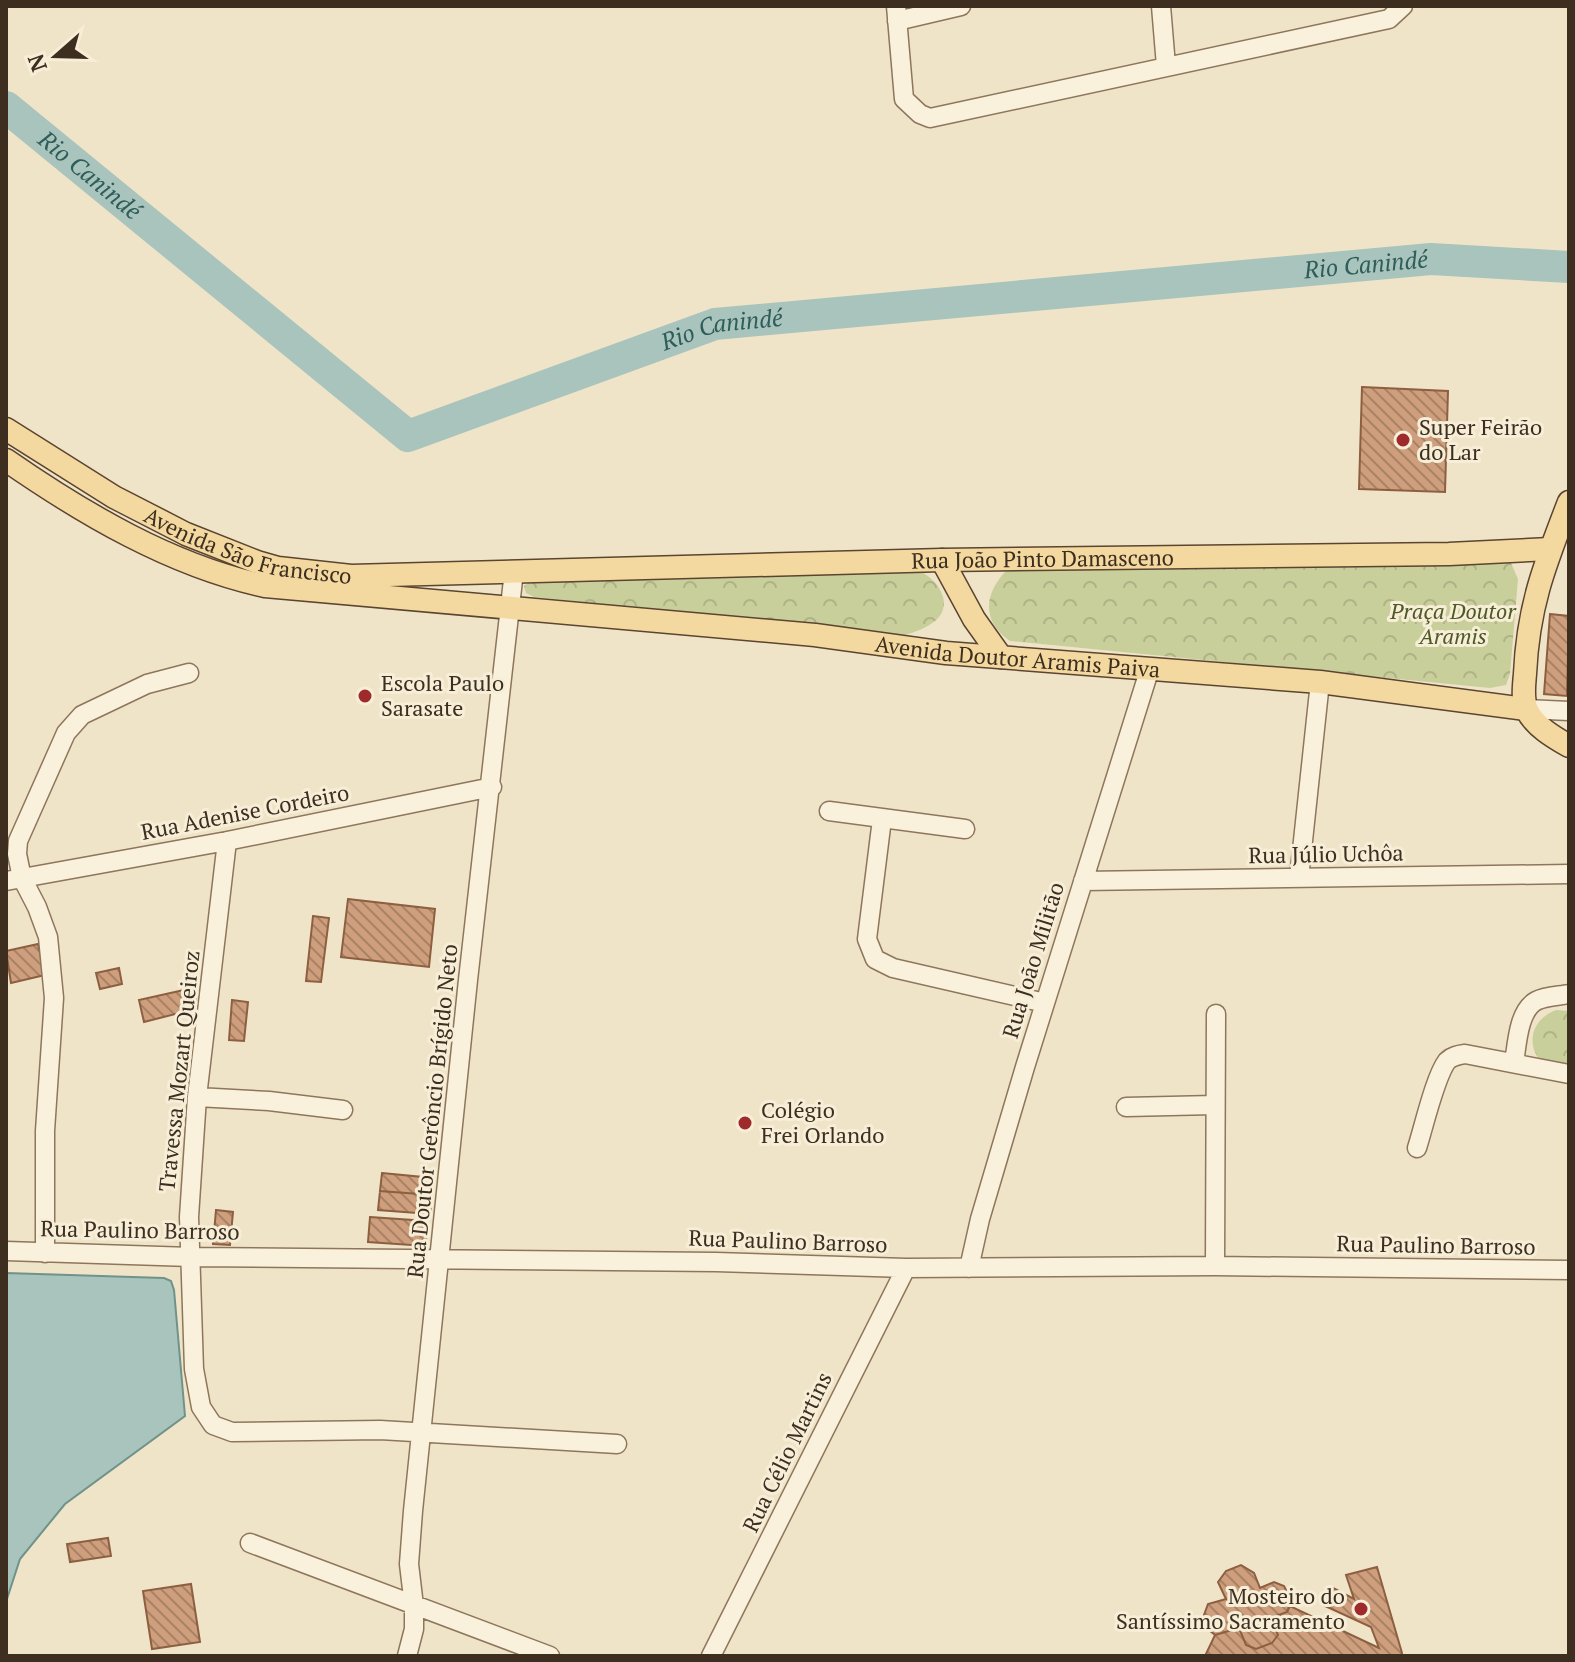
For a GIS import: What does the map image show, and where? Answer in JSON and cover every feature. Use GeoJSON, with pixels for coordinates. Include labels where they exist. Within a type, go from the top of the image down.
{"type":"FeatureCollection","features":[{"type":"Feature","properties":{"kind":"main road","name":"Avenida São Francisco"},"geometry":{"type":"LineString","coordinates":[[6,429],[114,497],[186,534],[268,565],[351,576],[514,571]]}},
{"type":"Feature","properties":{"kind":"main road","name":"Avenida São Francisco"},"geometry":{"type":"LineString","coordinates":[[6,460],[149,545],[239,581],[308,592],[509,608]]}},
{"type":"Feature","properties":{"kind":"main road"},"geometry":{"type":"LineString","coordinates":[[1569,502],[1560,549],[1532,605],[1524,693],[1526,709],[1545,730],[1569,746]]}},
{"type":"Feature","properties":{"kind":"main road","name":"Rua João Pinto Damasceno"},"geometry":{"type":"LineString","coordinates":[[514,571],[1560,549]]}},
{"type":"Feature","properties":{"kind":"main road"},"geometry":{"type":"LineString","coordinates":[[942,560],[974,619],[1001,657]]}},
{"type":"Feature","properties":{"kind":"main road","name":"Avenida Doutor Aramis Paiva"},"geometry":{"type":"LineString","coordinates":[[509,608],[815,635],[1001,657],[1320,682],[1526,709]]}},
{"type":"Feature","properties":{"kind":"street"},"geometry":{"type":"LineString","coordinates":[[961,6],[896,13],[904,99],[920,114],[930,118],[1396,12]]}},
{"type":"Feature","properties":{"kind":"street"},"geometry":{"type":"LineString","coordinates":[[1161,6],[1166,66]]}},
{"type":"Feature","properties":{"kind":"street","name":"Rua Doutor Gerôncio Brígido Neto"},"geometry":{"type":"LineString","coordinates":[[407,1656],[414,1629],[409,1564],[468,980],[514,571]]}},
{"type":"Feature","properties":{"kind":"street","name":"Rua João Militão"},"geometry":{"type":"LineString","coordinates":[[969,1268],[980,1219],[1045,1003],[1150,668]]}},
{"type":"Feature","properties":{"kind":"street"},"geometry":{"type":"LineString","coordinates":[[45,1253],[45,1131],[54,998],[48,937],[37,907],[14,879],[22,829],[66,733],[82,715],[147,684],[189,673]]}},
{"type":"Feature","properties":{"kind":"street"},"geometry":{"type":"LineString","coordinates":[[1299,878],[1320,682]]}},
{"type":"Feature","properties":{"kind":"street"},"geometry":{"type":"LineString","coordinates":[[1526,709],[1569,711]]}},
{"type":"Feature","properties":{"kind":"street","name":"Rua Adenise Cordeiro"},"geometry":{"type":"LineString","coordinates":[[14,879],[227,841],[492,787]]}},
{"type":"Feature","properties":{"kind":"street"},"geometry":{"type":"LineString","coordinates":[[829,811],[965,829]]}},
{"type":"Feature","properties":{"kind":"street"},"geometry":{"type":"LineString","coordinates":[[882,819],[867,939],[875,959],[893,968],[1045,1003]]}},
{"type":"Feature","properties":{"kind":"street","name":"Travessa Mozart Queiroz"},"geometry":{"type":"LineString","coordinates":[[227,841],[197,1097],[189,1217],[194,1369],[201,1407],[213,1425],[232,1432],[423,1432]]}},
{"type":"Feature","properties":{"kind":"street","name":"Rua Júlio Uchôa"},"geometry":{"type":"LineString","coordinates":[[1083,881],[1569,874]]}},
{"type":"Feature","properties":{"kind":"street"},"geometry":{"type":"LineString","coordinates":[[1514,1063],[1527,1009],[1536,1001],[1569,994]]}},
{"type":"Feature","properties":{"kind":"street"},"geometry":{"type":"LineString","coordinates":[[1215,1266],[1216,1014]]}},
{"type":"Feature","properties":{"kind":"street"},"geometry":{"type":"LineString","coordinates":[[1417,1148],[1446,1062],[1454,1056],[1465,1054],[1569,1074]]}},
{"type":"Feature","properties":{"kind":"street"},"geometry":{"type":"LineString","coordinates":[[197,1097],[269,1101],[343,1110]]}},
{"type":"Feature","properties":{"kind":"street"},"geometry":{"type":"LineString","coordinates":[[1126,1107],[1214,1105]]}},
{"type":"Feature","properties":{"kind":"street","name":"Rua Paulino Barroso"},"geometry":{"type":"LineString","coordinates":[[6,1251],[191,1257],[441,1258],[906,1268],[1215,1266],[1569,1270]]}},
{"type":"Feature","properties":{"kind":"street","name":"Rua Célio Martins"},"geometry":{"type":"LineString","coordinates":[[711,1656],[906,1268]]}},
{"type":"Feature","properties":{"kind":"street"},"geometry":{"type":"LineString","coordinates":[[423,1432],[617,1444]]}},
{"type":"Feature","properties":{"kind":"street"},"geometry":{"type":"LineString","coordinates":[[250,1543],[550,1656]]}},
{"type":"Feature","properties":{"kind":"green space","name":"Praça Doutor Aramis"},"geometry":{"type":"Polygon","coordinates":[[[1511,563],[1518,579],[1510,674],[1506,685],[1490,688],[1010,641],[994,625],[989,607],[994,588],[1007,570],[1511,563]]]}},
{"type":"Feature","properties":{"kind":"green space"},"geometry":{"type":"Polygon","coordinates":[[[917,570],[937,584],[944,606],[935,621],[905,635],[534,597],[526,593],[524,586],[533,580],[917,570]]]}},
{"type":"Feature","properties":{"kind":"green space"},"geometry":{"type":"Polygon","coordinates":[[[1556,1010],[1569,1011],[1569,1070],[1544,1065],[1534,1050],[1536,1027],[1547,1014],[1556,1010]]]}},
{"type":"Feature","properties":{"kind":"water"},"geometry":{"type":"Polygon","coordinates":[[[6,1273],[164,1278],[171,1281],[185,1416],[65,1504],[20,1559],[6,1602],[6,1273]]]}},
{"type":"Feature","properties":{"kind":"building","name":"Super Feirão do Lar"},"geometry":{"type":"Polygon","coordinates":[[[1362,387],[1448,391],[1445,492],[1359,489],[1362,387]]]}},
{"type":"Feature","properties":{"kind":"building"},"geometry":{"type":"Polygon","coordinates":[[[1550,614],[1569,616],[1567,696],[1544,694],[1550,614]]]}},
{"type":"Feature","properties":{"kind":"building"},"geometry":{"type":"Polygon","coordinates":[[[348,899],[435,909],[429,967],[341,957],[348,899]]]}},
{"type":"Feature","properties":{"kind":"building"},"geometry":{"type":"Polygon","coordinates":[[[313,916],[329,918],[321,982],[306,981],[313,916]]]}},
{"type":"Feature","properties":{"kind":"building"},"geometry":{"type":"Polygon","coordinates":[[[38,944],[45,975],[11,983],[6,951],[38,944]]]}},
{"type":"Feature","properties":{"kind":"building"},"geometry":{"type":"Polygon","coordinates":[[[119,968],[122,984],[100,989],[96,973],[119,968]]]}},
{"type":"Feature","properties":{"kind":"building"},"geometry":{"type":"Polygon","coordinates":[[[197,987],[195,1009],[144,1022],[139,1000],[197,987]]]}},
{"type":"Feature","properties":{"kind":"building"},"geometry":{"type":"Polygon","coordinates":[[[232,1000],[248,1002],[244,1041],[229,1040],[232,1000]]]}},
{"type":"Feature","properties":{"kind":"building"},"geometry":{"type":"Polygon","coordinates":[[[382,1173],[433,1178],[432,1195],[380,1191],[382,1173]]]}},
{"type":"Feature","properties":{"kind":"building"},"geometry":{"type":"Polygon","coordinates":[[[380,1191],[432,1195],[430,1214],[378,1210],[380,1191]]]}},
{"type":"Feature","properties":{"kind":"building"},"geometry":{"type":"Polygon","coordinates":[[[216,1210],[233,1212],[230,1245],[213,1244],[216,1210]]]}},
{"type":"Feature","properties":{"kind":"building"},"geometry":{"type":"Polygon","coordinates":[[[370,1217],[427,1221],[426,1246],[368,1242],[370,1217]]]}},
{"type":"Feature","properties":{"kind":"building"},"geometry":{"type":"Polygon","coordinates":[[[108,1538],[111,1556],[70,1562],[67,1544],[108,1538]]]}},
{"type":"Feature","properties":{"kind":"building"},"geometry":{"type":"Polygon","coordinates":[[[1241,1565],[1254,1573],[1260,1588],[1274,1582],[1284,1586],[1291,1600],[1287,1612],[1270,1618],[1278,1635],[1272,1643],[1256,1649],[1246,1645],[1239,1628],[1215,1635],[1210,1631],[1204,1615],[1208,1604],[1226,1599],[1218,1582],[1226,1571],[1241,1565]]]}},
{"type":"Feature","properties":{"kind":"building","name":"Mosteiro do Santíssimo Sacramento"},"geometry":{"type":"Polygon","coordinates":[[[1377,1567],[1401,1656],[1205,1656],[1215,1635],[1239,1628],[1246,1645],[1256,1649],[1272,1643],[1278,1635],[1270,1618],[1287,1612],[1290,1606],[1379,1648],[1371,1627],[1325,1606],[1333,1588],[1354,1599],[1346,1575],[1377,1567]]]}},
{"type":"Feature","properties":{"kind":"building"},"geometry":{"type":"Polygon","coordinates":[[[191,1584],[200,1642],[152,1649],[143,1591],[191,1584]]]}},
{"type":"Feature","properties":{"kind":"waterway","name":"Rio Canindé"},"geometry":{"type":"LineString","coordinates":[[6,107],[408,436],[715,324],[1431,259],[1569,267]]}},
{"type":"Feature","properties":{"kind":"place","name":"Super Feirão do Lar"},"geometry":{"type":"Point","coordinates":[1403,440]}},
{"type":"Feature","properties":{"kind":"place","name":"Escola Paulo Sarasate"},"geometry":{"type":"Point","coordinates":[365,696]}},
{"type":"Feature","properties":{"kind":"place","name":"Colégio Frei Orlando"},"geometry":{"type":"Point","coordinates":[745,1123]}},
{"type":"Feature","properties":{"kind":"place","name":"Mosteiro do Santíssimo Sacramento"},"geometry":{"type":"Point","coordinates":[1361,1609]}}]}
